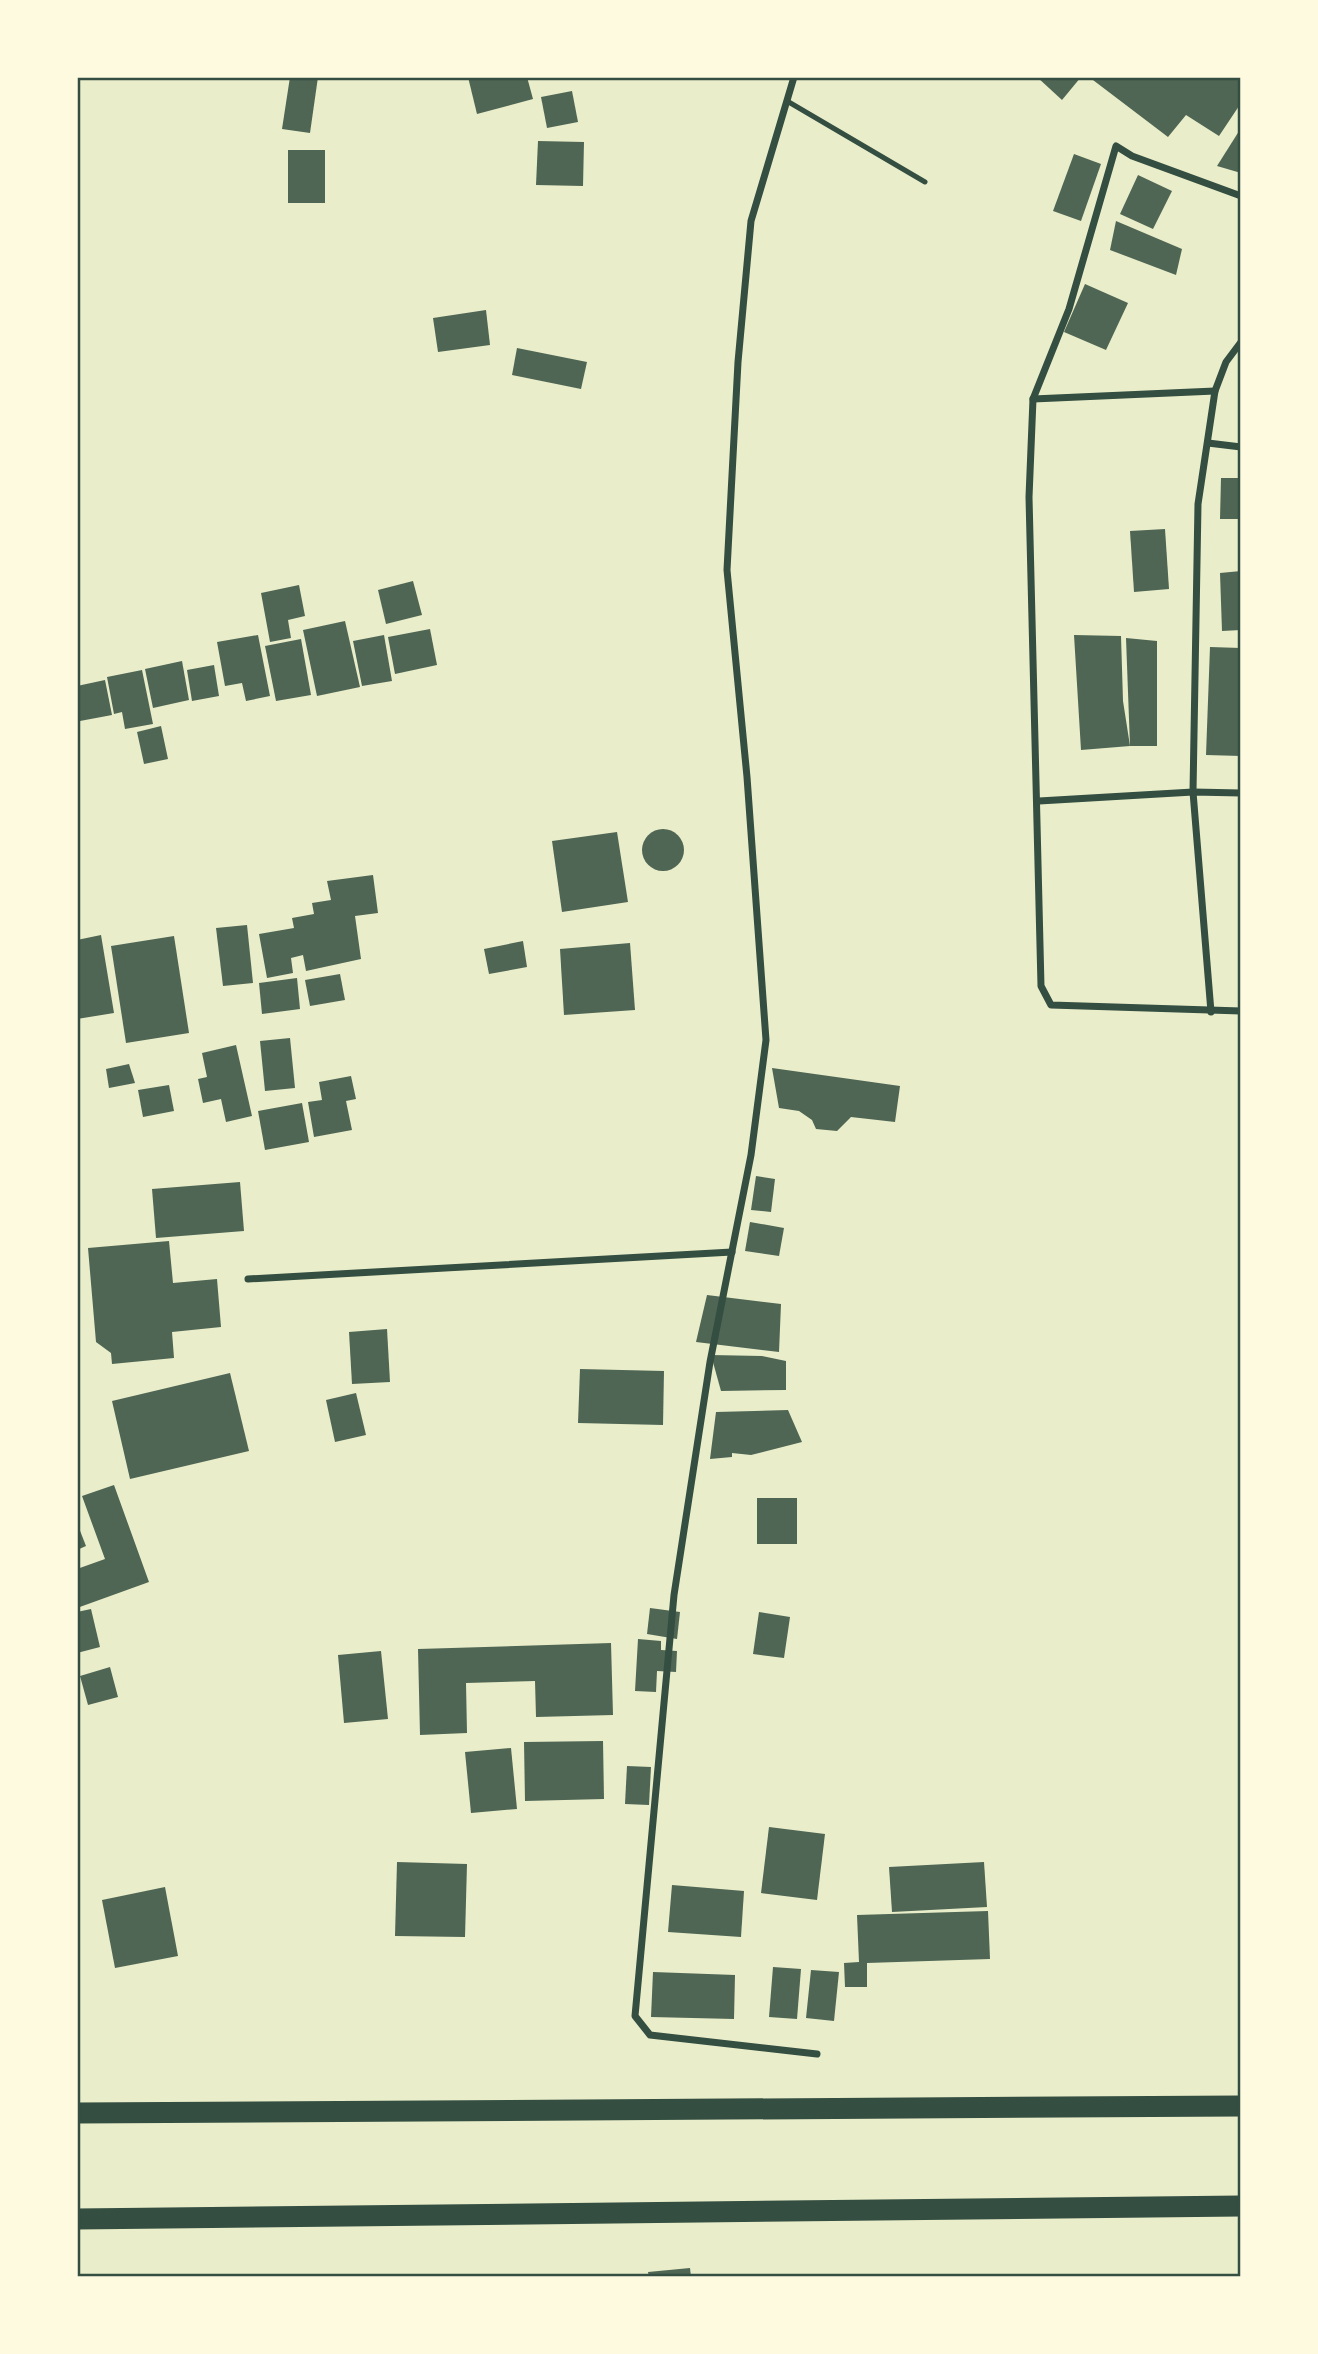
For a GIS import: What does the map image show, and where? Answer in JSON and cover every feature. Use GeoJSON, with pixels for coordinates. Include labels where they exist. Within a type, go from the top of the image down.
{"type":"FeatureCollection","features":[{"type":"Feature","properties":{"kind":"highway"},"geometry":{"type":"LineString","coordinates":[[77,2113],[1241,2106]]}},
{"type":"Feature","properties":{"kind":"highway"},"geometry":{"type":"LineString","coordinates":[[77,2219],[1241,2206]]}},
{"type":"Feature","properties":{"kind":"street"},"geometry":{"type":"LineString","coordinates":[[794,77],[751,221],[738,362],[727,570],[747,777],[766,1040],[751,1155],[710,1362],[674,1595],[635,2016],[650,2035],[817,2054]]}},
{"type":"Feature","properties":{"kind":"street"},"geometry":{"type":"LineString","coordinates":[[1241,196],[1132,156],[1116,146],[1069,309],[1033,399],[1029,497],[1039,802],[1041,986],[1051,1004],[1211,1012],[1241,1011]]}},
{"type":"Feature","properties":{"kind":"street"},"geometry":{"type":"LineString","coordinates":[[1211,1012],[1193,792],[1199,504],[1215,391],[1226,362],[1241,342]]}},
{"type":"Feature","properties":{"kind":"street"},"geometry":{"type":"LineString","coordinates":[[1033,399],[1215,391]]}},
{"type":"Feature","properties":{"kind":"street"},"geometry":{"type":"LineString","coordinates":[[1208,443],[1241,447]]}},
{"type":"Feature","properties":{"kind":"street"},"geometry":{"type":"LineString","coordinates":[[1039,802],[1193,792],[1241,793]]}},
{"type":"Feature","properties":{"kind":"street"},"geometry":{"type":"LineString","coordinates":[[248,1279],[732,1252]]}},
{"type":"Feature","properties":{"kind":"lane"},"geometry":{"type":"LineString","coordinates":[[787,101],[925,182]]}},
{"type":"Feature","properties":{"kind":"building"},"geometry":{"type":"Polygon","coordinates":[[[290,77],[318,77],[310,133],[282,129],[290,77]]]}},
{"type":"Feature","properties":{"kind":"building"},"geometry":{"type":"Polygon","coordinates":[[[468,77],[527,77],[533,99],[477,114],[468,77]]]}},
{"type":"Feature","properties":{"kind":"building"},"geometry":{"type":"Polygon","coordinates":[[[1037,77],[1081,77],[1062,100],[1037,77]]]}},
{"type":"Feature","properties":{"kind":"building"},"geometry":{"type":"Polygon","coordinates":[[[1089,77],[1241,77],[1241,103],[1219,136],[1186,115],[1168,137],[1089,77]]]}},
{"type":"Feature","properties":{"kind":"building"},"geometry":{"type":"Polygon","coordinates":[[[572,91],[578,122],[547,128],[541,97],[572,91]]]}},
{"type":"Feature","properties":{"kind":"building"},"geometry":{"type":"Polygon","coordinates":[[[1241,128],[1241,173],[1217,166],[1241,128]]]}},
{"type":"Feature","properties":{"kind":"building"},"geometry":{"type":"Polygon","coordinates":[[[538,141],[584,142],[583,186],[536,185],[538,141]]]}},
{"type":"Feature","properties":{"kind":"building"},"geometry":{"type":"Polygon","coordinates":[[[288,150],[325,150],[325,203],[288,203],[288,150]]]}},
{"type":"Feature","properties":{"kind":"building"},"geometry":{"type":"Polygon","coordinates":[[[1074,154],[1101,164],[1081,221],[1053,211],[1074,154]]]}},
{"type":"Feature","properties":{"kind":"building"},"geometry":{"type":"Polygon","coordinates":[[[1138,175],[1172,191],[1153,229],[1120,214],[1138,175]]]}},
{"type":"Feature","properties":{"kind":"building"},"geometry":{"type":"Polygon","coordinates":[[[1116,221],[1182,249],[1176,275],[1110,250],[1116,221]]]}},
{"type":"Feature","properties":{"kind":"building"},"geometry":{"type":"Polygon","coordinates":[[[1085,284],[1128,303],[1106,350],[1064,332],[1085,284]]]}},
{"type":"Feature","properties":{"kind":"building"},"geometry":{"type":"Polygon","coordinates":[[[486,310],[490,345],[438,352],[433,318],[486,310]]]}},
{"type":"Feature","properties":{"kind":"building"},"geometry":{"type":"Polygon","coordinates":[[[517,348],[587,362],[581,389],[512,375],[517,348]]]}},
{"type":"Feature","properties":{"kind":"building"},"geometry":{"type":"Polygon","coordinates":[[[1221,478],[1241,478],[1241,519],[1220,519],[1221,478]]]}},
{"type":"Feature","properties":{"kind":"building"},"geometry":{"type":"Polygon","coordinates":[[[1165,529],[1169,589],[1134,592],[1130,531],[1165,529]]]}},
{"type":"Feature","properties":{"kind":"building"},"geometry":{"type":"Polygon","coordinates":[[[1241,571],[1241,630],[1222,631],[1220,573],[1241,571]]]}},
{"type":"Feature","properties":{"kind":"building"},"geometry":{"type":"Polygon","coordinates":[[[413,581],[422,615],[386,624],[378,590],[413,581]]]}},
{"type":"Feature","properties":{"kind":"building"},"geometry":{"type":"Polygon","coordinates":[[[299,585],[305,616],[288,620],[291,638],[270,642],[261,593],[299,585]]]}},
{"type":"Feature","properties":{"kind":"building"},"geometry":{"type":"Polygon","coordinates":[[[345,621],[360,687],[317,696],[303,630],[345,621]]]}},
{"type":"Feature","properties":{"kind":"building"},"geometry":{"type":"Polygon","coordinates":[[[430,629],[437,665],[395,674],[388,637],[430,629]]]}},
{"type":"Feature","properties":{"kind":"building"},"geometry":{"type":"Polygon","coordinates":[[[258,635],[270,696],[246,701],[242,683],[225,686],[217,642],[258,635]]]}},
{"type":"Feature","properties":{"kind":"building"},"geometry":{"type":"Polygon","coordinates":[[[384,635],[392,681],[362,686],[353,641],[384,635]]]}},
{"type":"Feature","properties":{"kind":"building"},"geometry":{"type":"Polygon","coordinates":[[[1074,635],[1121,636],[1123,701],[1130,746],[1081,750],[1074,635]]]}},
{"type":"Feature","properties":{"kind":"building"},"geometry":{"type":"Polygon","coordinates":[[[1126,638],[1157,641],[1157,746],[1130,746],[1126,638]]]}},
{"type":"Feature","properties":{"kind":"building"},"geometry":{"type":"Polygon","coordinates":[[[301,639],[311,695],[276,701],[265,646],[301,639]]]}},
{"type":"Feature","properties":{"kind":"building"},"geometry":{"type":"Polygon","coordinates":[[[1210,647],[1241,648],[1241,756],[1206,755],[1210,647]]]}},
{"type":"Feature","properties":{"kind":"building"},"geometry":{"type":"Polygon","coordinates":[[[182,661],[189,700],[153,708],[145,669],[182,661]]]}},
{"type":"Feature","properties":{"kind":"building"},"geometry":{"type":"Polygon","coordinates":[[[214,665],[219,696],[192,701],[187,670],[214,665]]]}},
{"type":"Feature","properties":{"kind":"building"},"geometry":{"type":"Polygon","coordinates":[[[142,670],[153,724],[125,729],[122,712],[114,714],[107,677],[142,670]]]}},
{"type":"Feature","properties":{"kind":"building"},"geometry":{"type":"Polygon","coordinates":[[[105,680],[112,715],[80,721],[77,686],[105,680]]]}},
{"type":"Feature","properties":{"kind":"building"},"geometry":{"type":"Polygon","coordinates":[[[161,726],[168,759],[144,764],[137,732],[161,726]]]}},
{"type":"Feature","properties":{"kind":"building"},"geometry":{"type":"Polygon","coordinates":[[[663,829],[678,835],[684,850],[678,865],[663,871],[648,865],[642,850],[648,835],[663,829]]]}},
{"type":"Feature","properties":{"kind":"building"},"geometry":{"type":"Polygon","coordinates":[[[617,832],[628,902],[562,912],[552,841],[617,832]]]}},
{"type":"Feature","properties":{"kind":"building"},"geometry":{"type":"Polygon","coordinates":[[[373,875],[378,913],[355,916],[361,959],[306,971],[303,955],[291,958],[293,973],[267,978],[259,934],[294,928],[292,918],[314,914],[312,903],[331,900],[327,881],[373,875]]]}},
{"type":"Feature","properties":{"kind":"building"},"geometry":{"type":"Polygon","coordinates":[[[247,925],[253,983],[223,986],[216,928],[247,925]]]}},
{"type":"Feature","properties":{"kind":"building"},"geometry":{"type":"Polygon","coordinates":[[[101,935],[114,1013],[77,1019],[77,940],[101,935]]]}},
{"type":"Feature","properties":{"kind":"building"},"geometry":{"type":"Polygon","coordinates":[[[174,936],[189,1033],[126,1043],[111,946],[174,936]]]}},
{"type":"Feature","properties":{"kind":"building"},"geometry":{"type":"Polygon","coordinates":[[[523,941],[527,967],[489,974],[484,949],[523,941]]]}},
{"type":"Feature","properties":{"kind":"building"},"geometry":{"type":"Polygon","coordinates":[[[630,943],[635,1010],[564,1015],[560,949],[630,943]]]}},
{"type":"Feature","properties":{"kind":"building"},"geometry":{"type":"Polygon","coordinates":[[[340,974],[345,1000],[310,1006],[305,980],[340,974]]]}},
{"type":"Feature","properties":{"kind":"building"},"geometry":{"type":"Polygon","coordinates":[[[297,978],[300,1009],[262,1014],[259,983],[297,978]]]}},
{"type":"Feature","properties":{"kind":"building"},"geometry":{"type":"Polygon","coordinates":[[[290,1038],[295,1088],[265,1091],[260,1041],[290,1038]]]}},
{"type":"Feature","properties":{"kind":"building"},"geometry":{"type":"Polygon","coordinates":[[[236,1045],[252,1116],[226,1122],[221,1099],[203,1103],[198,1079],[207,1077],[202,1053],[236,1045]]]}},
{"type":"Feature","properties":{"kind":"building"},"geometry":{"type":"Polygon","coordinates":[[[129,1064],[135,1083],[109,1088],[106,1069],[129,1064]]]}},
{"type":"Feature","properties":{"kind":"building"},"geometry":{"type":"Polygon","coordinates":[[[772,1068],[900,1086],[895,1122],[851,1117],[837,1131],[816,1129],[812,1120],[799,1111],[779,1108],[772,1068]]]}},
{"type":"Feature","properties":{"kind":"building"},"geometry":{"type":"Polygon","coordinates":[[[351,1076],[356,1099],[346,1101],[352,1130],[314,1137],[308,1102],[322,1100],[319,1082],[351,1076]]]}},
{"type":"Feature","properties":{"kind":"building"},"geometry":{"type":"Polygon","coordinates":[[[169,1085],[174,1111],[143,1117],[138,1090],[169,1085]]]}},
{"type":"Feature","properties":{"kind":"building"},"geometry":{"type":"Polygon","coordinates":[[[302,1103],[309,1142],[265,1150],[258,1111],[302,1103]]]}},
{"type":"Feature","properties":{"kind":"building"},"geometry":{"type":"Polygon","coordinates":[[[756,1176],[775,1179],[771,1212],[751,1210],[756,1176]]]}},
{"type":"Feature","properties":{"kind":"building"},"geometry":{"type":"Polygon","coordinates":[[[240,1182],[244,1231],[156,1238],[152,1189],[240,1182]]]}},
{"type":"Feature","properties":{"kind":"building"},"geometry":{"type":"Polygon","coordinates":[[[750,1222],[784,1228],[779,1256],[745,1251],[750,1222]]]}},
{"type":"Feature","properties":{"kind":"building"},"geometry":{"type":"Polygon","coordinates":[[[169,1241],[173,1283],[217,1279],[221,1327],[172,1332],[174,1358],[112,1364],[111,1353],[96,1342],[88,1248],[169,1241]]]}},
{"type":"Feature","properties":{"kind":"building"},"geometry":{"type":"Polygon","coordinates":[[[707,1295],[781,1304],[779,1352],[696,1342],[707,1295]]]}},
{"type":"Feature","properties":{"kind":"building"},"geometry":{"type":"Polygon","coordinates":[[[387,1329],[390,1382],[352,1384],[349,1332],[387,1329]]]}},
{"type":"Feature","properties":{"kind":"building"},"geometry":{"type":"Polygon","coordinates":[[[711,1355],[762,1356],[786,1361],[786,1390],[721,1391],[711,1355]]]}},
{"type":"Feature","properties":{"kind":"building"},"geometry":{"type":"Polygon","coordinates":[[[580,1369],[664,1371],[663,1425],[578,1423],[580,1369]]]}},
{"type":"Feature","properties":{"kind":"building"},"geometry":{"type":"Polygon","coordinates":[[[230,1373],[249,1451],[130,1479],[112,1401],[230,1373]]]}},
{"type":"Feature","properties":{"kind":"building"},"geometry":{"type":"Polygon","coordinates":[[[356,1393],[366,1435],[335,1442],[326,1400],[356,1393]]]}},
{"type":"Feature","properties":{"kind":"building"},"geometry":{"type":"Polygon","coordinates":[[[788,1410],[802,1442],[751,1455],[732,1453],[732,1457],[710,1459],[716,1412],[788,1410]]]}},
{"type":"Feature","properties":{"kind":"building"},"geometry":{"type":"Polygon","coordinates":[[[114,1485],[149,1582],[77,1608],[77,1569],[105,1559],[82,1496],[114,1485]]]}},
{"type":"Feature","properties":{"kind":"building"},"geometry":{"type":"Polygon","coordinates":[[[757,1498],[797,1498],[797,1544],[757,1544],[757,1498]]]}},
{"type":"Feature","properties":{"kind":"building"},"geometry":{"type":"Polygon","coordinates":[[[77,1523],[86,1546],[77,1550],[77,1523]]]}},
{"type":"Feature","properties":{"kind":"building"},"geometry":{"type":"Polygon","coordinates":[[[650,1608],[680,1612],[677,1639],[647,1634],[650,1608]]]}},
{"type":"Feature","properties":{"kind":"building"},"geometry":{"type":"Polygon","coordinates":[[[91,1609],[100,1647],[77,1653],[77,1612],[91,1609]]]}},
{"type":"Feature","properties":{"kind":"building"},"geometry":{"type":"Polygon","coordinates":[[[759,1612],[790,1617],[784,1658],[753,1654],[759,1612]]]}},
{"type":"Feature","properties":{"kind":"building"},"geometry":{"type":"Polygon","coordinates":[[[638,1639],[661,1641],[661,1650],[677,1651],[676,1672],[657,1671],[656,1692],[635,1691],[638,1639]]]}},
{"type":"Feature","properties":{"kind":"building"},"geometry":{"type":"Polygon","coordinates":[[[611,1643],[613,1715],[536,1717],[535,1681],[466,1683],[467,1733],[420,1735],[418,1649],[611,1643]]]}},
{"type":"Feature","properties":{"kind":"building"},"geometry":{"type":"Polygon","coordinates":[[[381,1651],[388,1719],[344,1723],[338,1655],[381,1651]]]}},
{"type":"Feature","properties":{"kind":"building"},"geometry":{"type":"Polygon","coordinates":[[[110,1667],[118,1697],[88,1705],[80,1676],[110,1667]]]}},
{"type":"Feature","properties":{"kind":"building"},"geometry":{"type":"Polygon","coordinates":[[[603,1741],[604,1799],[525,1801],[524,1742],[603,1741]]]}},
{"type":"Feature","properties":{"kind":"building"},"geometry":{"type":"Polygon","coordinates":[[[511,1748],[517,1809],[471,1813],[465,1752],[511,1748]]]}},
{"type":"Feature","properties":{"kind":"building"},"geometry":{"type":"Polygon","coordinates":[[[627,1766],[651,1767],[649,1805],[625,1804],[627,1766]]]}},
{"type":"Feature","properties":{"kind":"building"},"geometry":{"type":"Polygon","coordinates":[[[769,1827],[825,1834],[817,1900],[761,1893],[769,1827]]]}},
{"type":"Feature","properties":{"kind":"building"},"geometry":{"type":"Polygon","coordinates":[[[397,1862],[467,1864],[465,1937],[395,1936],[397,1862]]]}},
{"type":"Feature","properties":{"kind":"building"},"geometry":{"type":"Polygon","coordinates":[[[984,1862],[987,1907],[892,1912],[889,1867],[984,1862]]]}},
{"type":"Feature","properties":{"kind":"building"},"geometry":{"type":"Polygon","coordinates":[[[672,1885],[744,1891],[741,1937],[668,1932],[672,1885]]]}},
{"type":"Feature","properties":{"kind":"building"},"geometry":{"type":"Polygon","coordinates":[[[165,1887],[178,1956],[115,1968],[102,1900],[165,1887]]]}},
{"type":"Feature","properties":{"kind":"building"},"geometry":{"type":"Polygon","coordinates":[[[988,1911],[990,1959],[867,1963],[867,1987],[845,1987],[844,1963],[859,1962],[857,1915],[988,1911]]]}},
{"type":"Feature","properties":{"kind":"building"},"geometry":{"type":"Polygon","coordinates":[[[773,1967],[801,1969],[797,2019],[769,2017],[773,1967]]]}},
{"type":"Feature","properties":{"kind":"building"},"geometry":{"type":"Polygon","coordinates":[[[811,1970],[839,1972],[834,2021],[806,2018],[811,1970]]]}},
{"type":"Feature","properties":{"kind":"building"},"geometry":{"type":"Polygon","coordinates":[[[653,1972],[735,1975],[734,2019],[651,2017],[653,1972]]]}},
{"type":"Feature","properties":{"kind":"building"},"geometry":{"type":"Polygon","coordinates":[[[690,2268],[691,2277],[649,2277],[648,2272],[690,2268]]]}}]}
